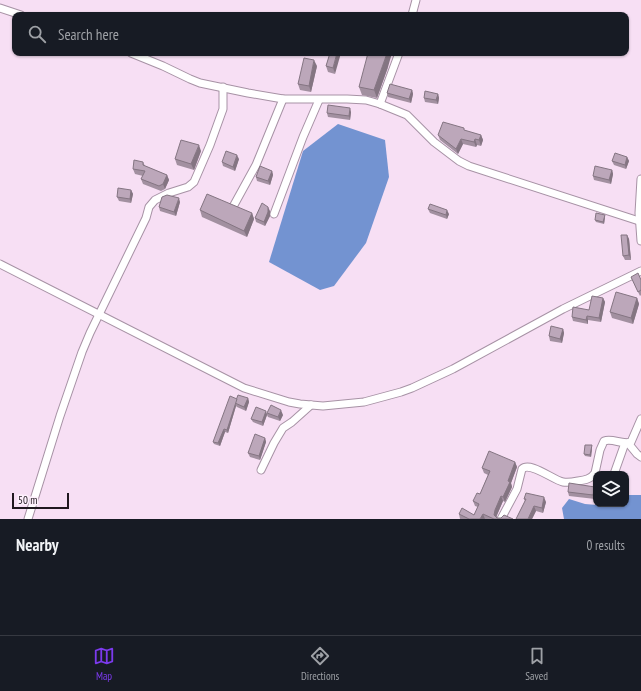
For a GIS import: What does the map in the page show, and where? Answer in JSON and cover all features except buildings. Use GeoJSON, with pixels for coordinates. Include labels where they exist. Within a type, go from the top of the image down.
{"type":"FeatureCollection","features":[{"type":"Feature","properties":{"kind":"street"},"geometry":{"type":"LineString","coordinates":[[413,12],[416,0]]}},
{"type":"Feature","properties":{"kind":"street"},"geometry":{"type":"LineString","coordinates":[[0,8],[12,12]]}},
{"type":"Feature","properties":{"kind":"street"},"geometry":{"type":"LineString","coordinates":[[138,56],[190,79],[283,99],[366,100],[380,104],[407,115],[434,142],[459,161],[469,166],[639,221]]}},
{"type":"Feature","properties":{"kind":"street"},"geometry":{"type":"LineString","coordinates":[[380,104],[398,56]]}},
{"type":"Feature","properties":{"kind":"street"},"geometry":{"type":"LineString","coordinates":[[28,519],[82,352],[146,218],[151,204],[158,198],[188,187],[194,182],[223,110],[223,87]]}},
{"type":"Feature","properties":{"kind":"street"},"geometry":{"type":"LineString","coordinates":[[234,205],[256,165],[283,99]]}},
{"type":"Feature","properties":{"kind":"street"},"geometry":{"type":"LineString","coordinates":[[274,214],[303,137],[319,100]]}},
{"type":"Feature","properties":{"kind":"street"},"geometry":{"type":"LineString","coordinates":[[641,179],[639,221],[641,241]]}},
{"type":"Feature","properties":{"kind":"street"},"geometry":{"type":"LineString","coordinates":[[0,264],[102,310],[244,388],[289,402],[336,406],[378,399],[412,388],[453,369],[563,309],[641,271]]}},
{"type":"Feature","properties":{"kind":"street"},"geometry":{"type":"LineString","coordinates":[[261,470],[283,428],[311,405]]}},
{"type":"Feature","properties":{"kind":"street"},"geometry":{"type":"LineString","coordinates":[[615,471],[627,443],[633,440],[641,419]]}},
{"type":"Feature","properties":{"kind":"street"},"geometry":{"type":"LineString","coordinates":[[501,519],[517,489],[524,466],[533,468],[562,482],[569,482],[587,479],[595,473],[600,450],[604,441],[612,440],[627,443],[641,457]]}},
{"type":"Feature","properties":{"kind":"street"},"geometry":{"type":"LineString","coordinates":[[587,479],[593,481]]}},
{"type":"Feature","properties":{"kind":"water"},"geometry":{"type":"Polygon","coordinates":[[[338,124],[385,140],[389,177],[366,243],[334,286],[320,290],[269,262],[303,151],[338,124]]]}},
{"type":"Feature","properties":{"kind":"water"},"geometry":{"type":"Polygon","coordinates":[[[629,495],[641,495],[641,519],[564,519],[562,508],[569,499],[593,505],[593,507],[629,507],[629,495]]]}}]}
